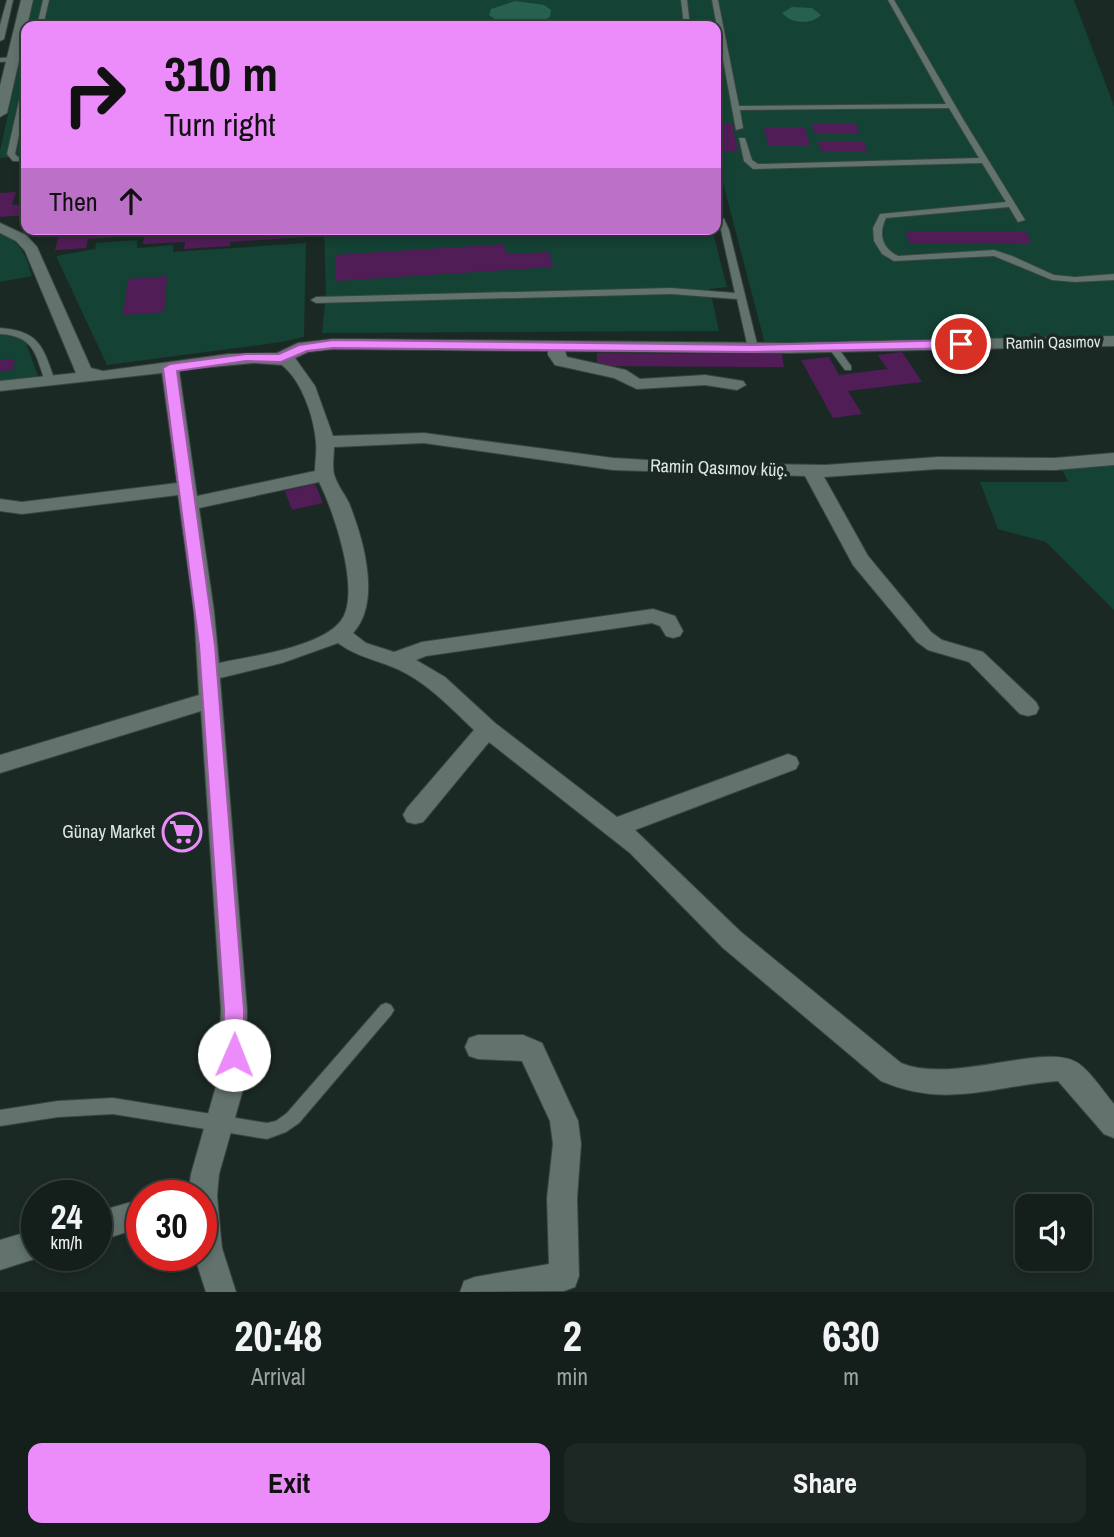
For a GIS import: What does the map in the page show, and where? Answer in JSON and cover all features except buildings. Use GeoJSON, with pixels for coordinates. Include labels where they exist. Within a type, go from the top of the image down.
{"type":"FeatureCollection","features":[{"type":"Feature","properties":{"kind":"street"},"geometry":{"type":"LineString","coordinates":[[0,113],[6,59],[27,0]]}},
{"type":"Feature","properties":{"kind":"street"},"geometry":{"type":"LineString","coordinates":[[0,227],[21,238],[32,250],[79,368],[90,374]]}},
{"type":"Feature","properties":{"kind":"street","name":"Ramin Qasımov"},"geometry":{"type":"LineString","coordinates":[[281,358],[304,347],[333,344],[753,348],[1114,341]]}},
{"type":"Feature","properties":{"kind":"street"},"geometry":{"type":"LineString","coordinates":[[557,346],[556,355],[561,361],[620,374],[637,384],[705,380],[737,385]]}},
{"type":"Feature","properties":{"kind":"street"},"geometry":{"type":"LineString","coordinates":[[0,386],[246,358],[281,358],[294,365],[302,376],[325,442],[325,475],[342,512],[359,587],[355,615],[339,634],[302,649],[208,673]]}},
{"type":"Feature","properties":{"kind":"street"},"geometry":{"type":"LineString","coordinates":[[170,368],[204,611],[234,1010],[232,1079],[204,1180]]}},
{"type":"Feature","properties":{"kind":"street"},"geometry":{"type":"LineString","coordinates":[[433,439],[447,432],[474,428]]}},
{"type":"Feature","properties":{"kind":"street","name":"Ramin Qasımov küç."},"geometry":{"type":"LineString","coordinates":[[325,442],[433,439],[623,465],[812,471],[938,463],[1055,464],[1114,459]]}},
{"type":"Feature","properties":{"kind":"street"},"geometry":{"type":"LineString","coordinates":[[812,471],[865,566],[924,637],[935,645],[976,657],[1028,708]]}},
{"type":"Feature","properties":{"kind":"street"},"geometry":{"type":"LineString","coordinates":[[0,505],[8,508],[34,507],[187,496],[325,475]]}},
{"type":"Feature","properties":{"kind":"street"},"geometry":{"type":"LineString","coordinates":[[396,660],[422,649],[653,616],[668,621],[673,631]]}},
{"type":"Feature","properties":{"kind":"street"},"geometry":{"type":"LineString","coordinates":[[339,634],[359,648],[396,660],[425,674],[487,729],[617,828],[732,940],[904,1080],[936,1084],[1061,1068],[1070,1073],[1114,1125]]}},
{"type":"Feature","properties":{"kind":"street"},"geometry":{"type":"LineString","coordinates":[[0,764],[209,701]]}},
{"type":"Feature","properties":{"kind":"street"},"geometry":{"type":"LineString","coordinates":[[415,815],[487,729]]}},
{"type":"Feature","properties":{"kind":"street"},"geometry":{"type":"LineString","coordinates":[[617,828],[641,816],[788,763]]}},
{"type":"Feature","properties":{"kind":"street"},"geometry":{"type":"LineString","coordinates":[[475,1292],[566,1284],[562,1198],[567,1144],[560,1110],[532,1052],[523,1047],[478,1047]]}},
{"type":"Feature","properties":{"kind":"street"},"geometry":{"type":"LineString","coordinates":[[0,1255],[21,1249]]}},
{"type":"Feature","properties":{"kind":"street"},"geometry":{"type":"LineString","coordinates":[[215,1271],[221,1292]]}},
{"type":"Feature","properties":{"kind":"lane"},"geometry":{"type":"LineString","coordinates":[[0,39],[10,0]]}},
{"type":"Feature","properties":{"kind":"lane"},"geometry":{"type":"LineString","coordinates":[[41,21],[46,0]]}},
{"type":"Feature","properties":{"kind":"lane"},"geometry":{"type":"LineString","coordinates":[[684,0],[686,21]]}},
{"type":"Feature","properties":{"kind":"lane"},"geometry":{"type":"LineString","coordinates":[[715,0],[719,21]]}},
{"type":"Feature","properties":{"kind":"lane"},"geometry":{"type":"LineString","coordinates":[[891,0],[951,106],[1021,220]]}},
{"type":"Feature","properties":{"kind":"lane"},"geometry":{"type":"LineString","coordinates":[[721,32],[739,128]]}},
{"type":"Feature","properties":{"kind":"lane"},"geometry":{"type":"LineString","coordinates":[[735,108],[951,106]]}},
{"type":"Feature","properties":{"kind":"lane"},"geometry":{"type":"LineString","coordinates":[[21,108],[12,158],[21,159]]}},
{"type":"Feature","properties":{"kind":"lane"},"geometry":{"type":"LineString","coordinates":[[16,131],[21,131]]}},
{"type":"Feature","properties":{"kind":"lane"},"geometry":{"type":"LineString","coordinates":[[742,140],[748,161],[756,167],[984,160]]}},
{"type":"Feature","properties":{"kind":"lane"},"geometry":{"type":"LineString","coordinates":[[1011,204],[883,216],[879,220],[878,238],[881,250],[890,257],[897,258],[994,253],[1052,277],[1077,280],[1114,277]]}},
{"type":"Feature","properties":{"kind":"lane"},"geometry":{"type":"LineString","coordinates":[[721,221],[753,348]]}},
{"type":"Feature","properties":{"kind":"lane"},"geometry":{"type":"LineString","coordinates":[[316,300],[671,291],[740,296]]}},
{"type":"Feature","properties":{"kind":"lane"},"geometry":{"type":"LineString","coordinates":[[0,331],[29,336],[35,341],[50,381]]}},
{"type":"Feature","properties":{"kind":"lane"},"geometry":{"type":"LineString","coordinates":[[833,347],[848,368]]}},
{"type":"Feature","properties":{"kind":"lane"},"geometry":{"type":"LineString","coordinates":[[0,1118],[113,1106],[267,1131],[286,1123],[386,1010]]}},
{"type":"Feature","properties":{"kind":"shaded area"},"geometry":{"type":"Polygon","coordinates":[[[33,0],[1074,0],[1114,106],[1114,335],[765,344],[721,175],[721,21],[28,21],[33,0]]]}},
{"type":"Feature","properties":{"kind":"shaded area"},"geometry":{"type":"Polygon","coordinates":[[[515,1],[544,5],[551,10],[550,17],[540,21],[498,21],[489,15],[491,9],[515,1]]]}},
{"type":"Feature","properties":{"kind":"shaded area"},"geometry":{"type":"Polygon","coordinates":[[[792,7],[812,8],[821,15],[807,22],[796,21],[782,13],[792,7]]]}},
{"type":"Feature","properties":{"kind":"shaded area"},"geometry":{"type":"Polygon","coordinates":[[[21,55],[21,156],[0,158],[21,55]]]}},
{"type":"Feature","properties":{"kind":"shaded area"},"geometry":{"type":"Polygon","coordinates":[[[0,233],[22,250],[32,276],[0,282],[0,233]]]}},
{"type":"Feature","properties":{"kind":"shaded area"},"geometry":{"type":"Polygon","coordinates":[[[324,235],[714,235],[727,287],[710,289],[719,331],[322,333],[326,294],[324,235]]]}},
{"type":"Feature","properties":{"kind":"shaded area"},"geometry":{"type":"Polygon","coordinates":[[[137,240],[137,248],[173,245],[173,252],[306,243],[304,337],[107,365],[56,256],[95,249],[96,243],[137,240]]]}},
{"type":"Feature","properties":{"kind":"shaded area"},"geometry":{"type":"Polygon","coordinates":[[[0,335],[17,337],[26,343],[39,379],[0,382],[0,335]]]}},
{"type":"Feature","properties":{"kind":"shaded area"},"geometry":{"type":"Polygon","coordinates":[[[1114,464],[1114,610],[1046,542],[998,529],[980,482],[1068,482],[1062,469],[1114,464]]]}},
{"type":"Feature","properties":{"kind":"place","name":"Günay Market"},"geometry":{"type":"Point","coordinates":[182,832]}},
{"type":"Feature","properties":{"kind":"route"},"geometry":{"type":"LineString","coordinates":[[234,1055],[234,1010],[204,611],[170,368],[246,358],[281,358],[304,347],[333,344],[753,348],[961,344]]}}]}
